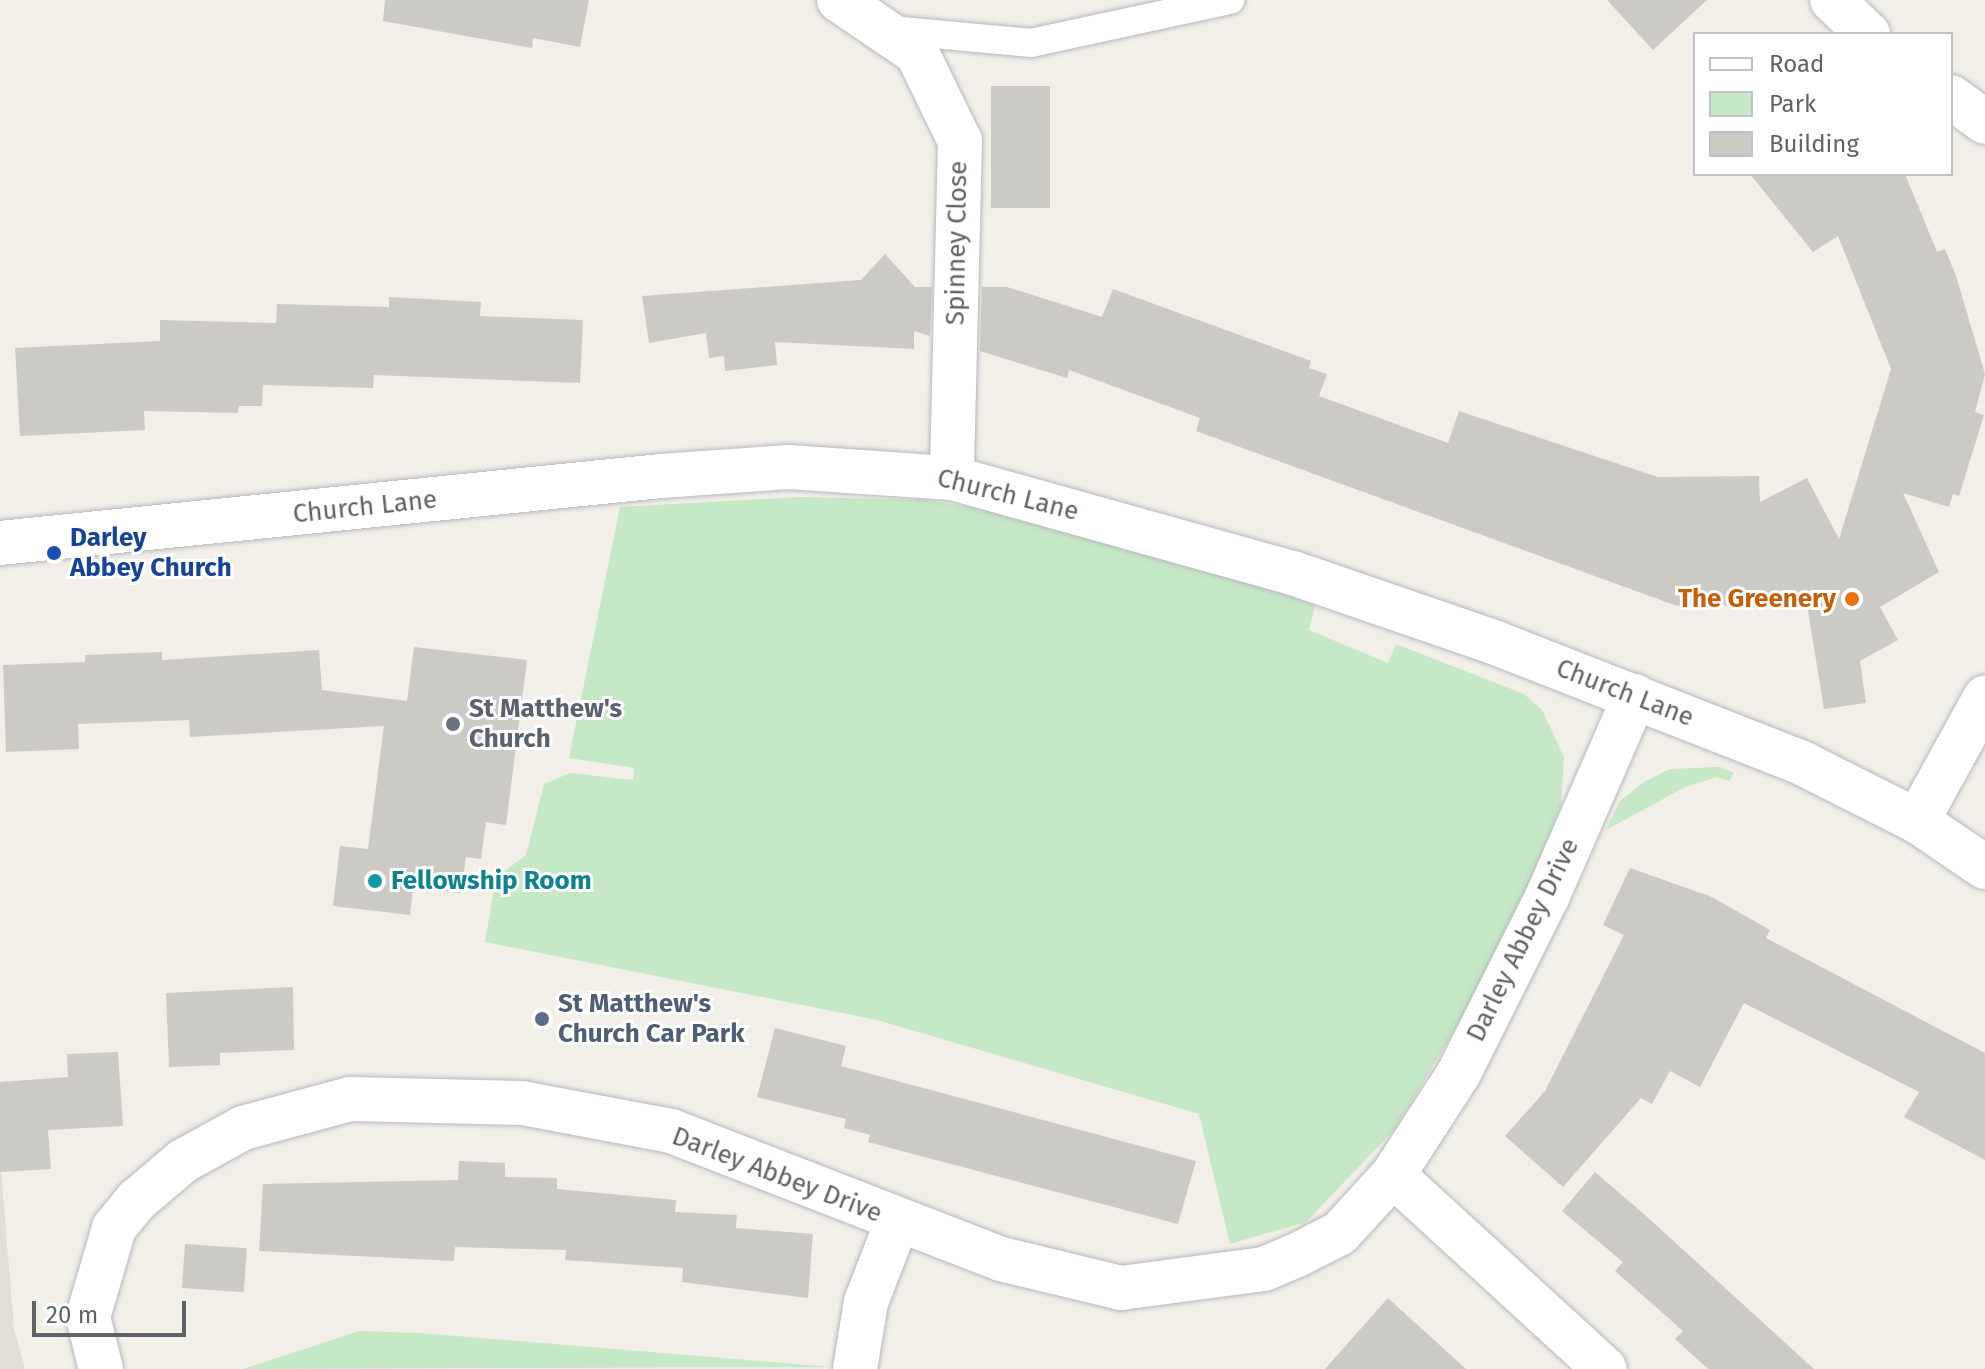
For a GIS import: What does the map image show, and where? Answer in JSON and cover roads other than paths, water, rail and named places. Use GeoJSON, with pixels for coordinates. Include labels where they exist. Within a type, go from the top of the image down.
{"type":"FeatureCollection","features":[{"type":"Feature","properties":{"kind":"street","name":"Spinney Close"},"geometry":{"type":"LineString","coordinates":[[839,0],[891,30],[936,79],[960,141],[952,478]]}},
{"type":"Feature","properties":{"kind":"street"},"geometry":{"type":"LineString","coordinates":[[1832,0],[1866,32]]}},
{"type":"Feature","properties":{"kind":"street"},"geometry":{"type":"LineString","coordinates":[[1953,98],[1985,122]]}},
{"type":"Feature","properties":{"kind":"street","name":"Church Lane"},"geometry":{"type":"LineString","coordinates":[[0,543],[661,476],[789,467],[952,478],[1293,573],[1635,696],[1804,764],[1917,821],[1985,867]]}},
{"type":"Feature","properties":{"kind":"street","name":"Darley Abbey Drive"},"geometry":{"type":"LineString","coordinates":[[101,1369],[88,1317],[114,1228],[137,1200],[183,1161],[243,1128],[334,1101],[507,1103],[599,1115],[704,1142],[897,1222],[1074,1280],[1159,1285],[1264,1269],[1299,1254],[1340,1233],[1393,1175],[1472,1046],[1635,696]]}},
{"type":"Feature","properties":{"kind":"street"},"geometry":{"type":"LineString","coordinates":[[1917,821],[1985,698]]}},
{"type":"Feature","properties":{"kind":"street"},"geometry":{"type":"LineString","coordinates":[[1393,1175],[1605,1369]]}},
{"type":"Feature","properties":{"kind":"street"},"geometry":{"type":"LineString","coordinates":[[855,1369],[866,1302],[897,1222]]}},
{"type":"Feature","properties":{"kind":"lane","name":"Spinney Close"},"geometry":{"type":"LineString","coordinates":[[891,30],[1031,43],[1230,0]]}},
{"type":"Feature","properties":{"kind":"place","name":"Darley Abbey Church"},"geometry":{"type":"Point","coordinates":[54,553]}},
{"type":"Feature","properties":{"kind":"place","name":"The Greenery"},"geometry":{"type":"Point","coordinates":[1852,599]}},
{"type":"Feature","properties":{"kind":"place","name":"St Matthew's Church"},"geometry":{"type":"Point","coordinates":[453,724]}},
{"type":"Feature","properties":{"kind":"place","name":"Fellowship Room"},"geometry":{"type":"Point","coordinates":[375,881]}},
{"type":"Feature","properties":{"kind":"place","name":"St Matthew's Church Car Park"},"geometry":{"type":"Point","coordinates":[542,1019]}}]}
